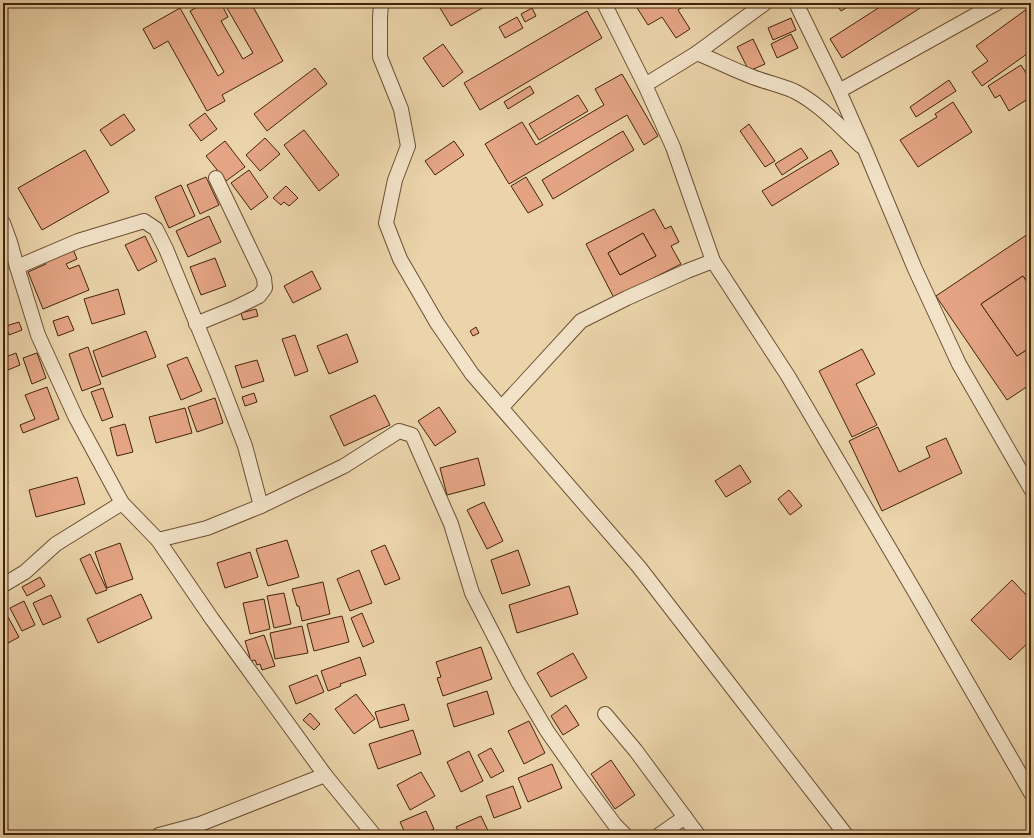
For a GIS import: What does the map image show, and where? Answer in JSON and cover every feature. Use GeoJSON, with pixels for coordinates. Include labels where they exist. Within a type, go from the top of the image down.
{"type":"FeatureCollection","features":[{"type":"Feature","properties":{"kind":"street"},"geometry":{"type":"LineString","coordinates":[[381,3],[380,57],[401,109],[408,146],[395,180],[386,223],[400,259],[437,323],[472,374],[502,407],[638,567],[846,835]]}},
{"type":"Feature","properties":{"kind":"street"},"geometry":{"type":"LineString","coordinates":[[604,3],[646,85],[673,147],[713,261],[788,376],[1031,793]]}},
{"type":"Feature","properties":{"kind":"street"},"geometry":{"type":"LineString","coordinates":[[646,85],[696,53],[765,3]]}},
{"type":"Feature","properties":{"kind":"street"},"geometry":{"type":"LineString","coordinates":[[796,3],[839,91],[915,269],[959,364],[1031,489]]}},
{"type":"Feature","properties":{"kind":"street"},"geometry":{"type":"LineString","coordinates":[[839,91],[996,3]]}},
{"type":"Feature","properties":{"kind":"street"},"geometry":{"type":"LineString","coordinates":[[696,53],[751,76],[793,91],[807,99],[839,126],[866,152]]}},
{"type":"Feature","properties":{"kind":"street"},"geometry":{"type":"LineString","coordinates":[[196,324],[235,308],[259,296],[265,288],[264,278],[216,178]]}},
{"type":"Feature","properties":{"kind":"street"},"geometry":{"type":"LineString","coordinates":[[16,267],[78,241],[144,221],[156,228],[217,373],[245,446],[261,506]]}},
{"type":"Feature","properties":{"kind":"street"},"geometry":{"type":"LineString","coordinates":[[3,223],[38,335],[76,418],[122,503],[158,540],[212,619],[325,775],[374,835]]}},
{"type":"Feature","properties":{"kind":"street"},"geometry":{"type":"LineString","coordinates":[[502,407],[581,321],[627,298],[713,261]]}},
{"type":"Feature","properties":{"kind":"street"},"geometry":{"type":"LineString","coordinates":[[158,540],[207,528],[261,506],[344,466],[399,432],[412,435],[451,524],[472,593],[518,682],[547,731],[616,826],[626,835]]}},
{"type":"Feature","properties":{"kind":"street"},"geometry":{"type":"LineString","coordinates":[[3,585],[25,572],[56,544],[122,503]]}},
{"type":"Feature","properties":{"kind":"street"},"geometry":{"type":"LineString","coordinates":[[605,714],[636,751],[698,835]]}},
{"type":"Feature","properties":{"kind":"street"},"geometry":{"type":"LineString","coordinates":[[159,835],[200,824],[325,775]]}},
{"type":"Feature","properties":{"kind":"street"},"geometry":{"type":"LineString","coordinates":[[658,835],[685,817]]}},
{"type":"Feature","properties":{"kind":"building"},"geometry":{"type":"Polygon","coordinates":[[[204,3],[221,3],[228,17],[221,21],[243,59],[253,53],[224,3],[251,3],[283,61],[222,95],[225,101],[207,111],[168,41],[154,49],[143,29],[180,8],[218,76],[224,72],[190,11],[204,3]]]}},
{"type":"Feature","properties":{"kind":"building"},"geometry":{"type":"Polygon","coordinates":[[[437,3],[491,3],[451,26],[437,3]]]}},
{"type":"Feature","properties":{"kind":"building"},"geometry":{"type":"Polygon","coordinates":[[[634,3],[681,3],[684,6],[678,10],[690,29],[676,38],[662,17],[648,25],[634,3]]]}},
{"type":"Feature","properties":{"kind":"building"},"geometry":{"type":"Polygon","coordinates":[[[835,3],[854,3],[841,11],[835,3]]]}},
{"type":"Feature","properties":{"kind":"building"},"geometry":{"type":"Polygon","coordinates":[[[886,3],[928,3],[842,58],[830,39],[886,3]]]}},
{"type":"Feature","properties":{"kind":"building"},"geometry":{"type":"Polygon","coordinates":[[[1031,6],[1031,51],[982,86],[972,72],[988,61],[976,46],[1031,6]]]}},
{"type":"Feature","properties":{"kind":"building"},"geometry":{"type":"Polygon","coordinates":[[[532,8],[536,16],[525,22],[521,14],[532,8]]]}},
{"type":"Feature","properties":{"kind":"building"},"geometry":{"type":"Polygon","coordinates":[[[587,11],[602,38],[480,110],[464,83],[587,11]]]}},
{"type":"Feature","properties":{"kind":"building"},"geometry":{"type":"Polygon","coordinates":[[[517,17],[523,28],[505,38],[499,27],[517,17]]]}},
{"type":"Feature","properties":{"kind":"building"},"geometry":{"type":"Polygon","coordinates":[[[791,18],[796,30],[773,40],[768,28],[791,18]]]}},
{"type":"Feature","properties":{"kind":"building"},"geometry":{"type":"Polygon","coordinates":[[[791,34],[798,48],[777,58],[771,44],[791,34]]]}},
{"type":"Feature","properties":{"kind":"building"},"geometry":{"type":"Polygon","coordinates":[[[753,39],[765,64],[749,71],[737,47],[753,39]]]}},
{"type":"Feature","properties":{"kind":"building"},"geometry":{"type":"Polygon","coordinates":[[[443,44],[463,72],[443,87],[423,58],[443,44]]]}},
{"type":"Feature","properties":{"kind":"building"},"geometry":{"type":"Polygon","coordinates":[[[1021,65],[1031,81],[1031,97],[1009,111],[1000,95],[995,98],[988,86],[1021,65]]]}},
{"type":"Feature","properties":{"kind":"building"},"geometry":{"type":"Polygon","coordinates":[[[315,68],[327,84],[267,131],[254,114],[315,68]]]}},
{"type":"Feature","properties":{"kind":"building"},"geometry":{"type":"Polygon","coordinates":[[[622,74],[658,136],[644,145],[627,115],[509,184],[485,144],[522,122],[536,145],[604,105],[595,89],[622,74]]]}},
{"type":"Feature","properties":{"kind":"building"},"geometry":{"type":"Polygon","coordinates":[[[949,80],[956,91],[916,117],[910,107],[949,80]]]}},
{"type":"Feature","properties":{"kind":"building"},"geometry":{"type":"Polygon","coordinates":[[[530,86],[534,93],[508,109],[504,102],[530,86]]]}},
{"type":"Feature","properties":{"kind":"building"},"geometry":{"type":"Polygon","coordinates":[[[578,95],[588,111],[539,140],[529,124],[578,95]]]}},
{"type":"Feature","properties":{"kind":"building"},"geometry":{"type":"Polygon","coordinates":[[[953,102],[972,132],[918,167],[900,140],[937,117],[935,114],[953,102]]]}},
{"type":"Feature","properties":{"kind":"building"},"geometry":{"type":"Polygon","coordinates":[[[205,113],[217,129],[201,141],[189,125],[205,113]]]}},
{"type":"Feature","properties":{"kind":"building"},"geometry":{"type":"Polygon","coordinates":[[[124,114],[135,130],[111,146],[100,130],[124,114]]]}},
{"type":"Feature","properties":{"kind":"building"},"geometry":{"type":"Polygon","coordinates":[[[749,124],[775,161],[765,167],[740,131],[749,124]]]}},
{"type":"Feature","properties":{"kind":"building"},"geometry":{"type":"Polygon","coordinates":[[[304,130],[339,175],[319,191],[284,145],[304,130]]]}},
{"type":"Feature","properties":{"kind":"building"},"geometry":{"type":"Polygon","coordinates":[[[623,131],[634,150],[553,199],[542,180],[623,131]]]}},
{"type":"Feature","properties":{"kind":"building"},"geometry":{"type":"Polygon","coordinates":[[[265,138],[280,154],[260,171],[246,155],[265,138]]]}},
{"type":"Feature","properties":{"kind":"building"},"geometry":{"type":"Polygon","coordinates":[[[225,141],[245,167],[226,181],[206,156],[225,141]]]}},
{"type":"Feature","properties":{"kind":"building"},"geometry":{"type":"Polygon","coordinates":[[[454,141],[464,155],[435,175],[425,161],[454,141]]]}},
{"type":"Feature","properties":{"kind":"building"},"geometry":{"type":"Polygon","coordinates":[[[801,148],[808,158],[782,175],[775,164],[801,148]]]}},
{"type":"Feature","properties":{"kind":"building"},"geometry":{"type":"Polygon","coordinates":[[[85,150],[109,192],[42,230],[18,188],[85,150]]]}},
{"type":"Feature","properties":{"kind":"building"},"geometry":{"type":"Polygon","coordinates":[[[831,150],[839,164],[772,206],[762,191],[831,150]]]}},
{"type":"Feature","properties":{"kind":"building"},"geometry":{"type":"Polygon","coordinates":[[[249,170],[268,197],[251,210],[231,183],[249,170]]]}},
{"type":"Feature","properties":{"kind":"building"},"geometry":{"type":"Polygon","coordinates":[[[206,177],[219,205],[200,214],[187,185],[206,177]]]}},
{"type":"Feature","properties":{"kind":"building"},"geometry":{"type":"Polygon","coordinates":[[[526,177],[543,205],[528,213],[511,186],[526,177]]]}},
{"type":"Feature","properties":{"kind":"building"},"geometry":{"type":"Polygon","coordinates":[[[181,185],[195,216],[169,228],[155,197],[181,185]]]}},
{"type":"Feature","properties":{"kind":"building"},"geometry":{"type":"Polygon","coordinates":[[[286,186],[298,198],[289,206],[284,202],[281,205],[273,198],[286,186]]]}},
{"type":"Feature","properties":{"kind":"building"},"geometry":{"type":"Polygon","coordinates":[[[654,209],[665,229],[671,226],[679,242],[671,246],[681,264],[614,298],[586,244],[654,209]],[[643,233],[608,253],[620,275],[656,256],[643,233]]]}},
{"type":"Feature","properties":{"kind":"building"},"geometry":{"type":"Polygon","coordinates":[[[209,216],[221,242],[188,257],[176,231],[209,216]]]}},
{"type":"Feature","properties":{"kind":"building"},"geometry":{"type":"Polygon","coordinates":[[[1031,232],[1031,288],[1023,276],[981,304],[1017,356],[1031,347],[1031,384],[1007,400],[936,296],[1031,232]]]}},
{"type":"Feature","properties":{"kind":"building"},"geometry":{"type":"Polygon","coordinates":[[[643,233],[656,256],[620,275],[608,253],[643,233]]]}},
{"type":"Feature","properties":{"kind":"building"},"geometry":{"type":"Polygon","coordinates":[[[145,236],[157,261],[138,271],[125,245],[145,236]]]}},
{"type":"Feature","properties":{"kind":"building"},"geometry":{"type":"Polygon","coordinates":[[[73,249],[77,259],[66,264],[69,269],[79,265],[89,290],[43,309],[28,272],[46,264],[44,261],[73,249]]]}},
{"type":"Feature","properties":{"kind":"building"},"geometry":{"type":"Polygon","coordinates":[[[215,258],[226,286],[201,295],[190,267],[215,258]]]}},
{"type":"Feature","properties":{"kind":"building"},"geometry":{"type":"Polygon","coordinates":[[[312,271],[321,289],[293,303],[284,286],[312,271]]]}},
{"type":"Feature","properties":{"kind":"building"},"geometry":{"type":"Polygon","coordinates":[[[1023,276],[1031,288],[1031,347],[1017,356],[981,304],[1023,276]]]}},
{"type":"Feature","properties":{"kind":"building"},"geometry":{"type":"Polygon","coordinates":[[[118,289],[125,314],[92,324],[84,299],[118,289]]]}},
{"type":"Feature","properties":{"kind":"building"},"geometry":{"type":"Polygon","coordinates":[[[256,309],[258,316],[243,320],[241,313],[256,309]]]}},
{"type":"Feature","properties":{"kind":"building"},"geometry":{"type":"Polygon","coordinates":[[[68,316],[74,330],[58,336],[53,321],[68,316]]]}},
{"type":"Feature","properties":{"kind":"building"},"geometry":{"type":"Polygon","coordinates":[[[19,322],[22,330],[9,335],[6,326],[19,322]]]}},
{"type":"Feature","properties":{"kind":"building"},"geometry":{"type":"Polygon","coordinates":[[[476,327],[479,333],[473,336],[470,331],[476,327]]]}},
{"type":"Feature","properties":{"kind":"building"},"geometry":{"type":"Polygon","coordinates":[[[146,331],[156,357],[102,377],[93,351],[146,331]]]}},
{"type":"Feature","properties":{"kind":"building"},"geometry":{"type":"Polygon","coordinates":[[[347,334],[358,362],[329,374],[317,346],[347,334]]]}},
{"type":"Feature","properties":{"kind":"building"},"geometry":{"type":"Polygon","coordinates":[[[295,335],[308,371],[295,376],[282,339],[295,335]]]}},
{"type":"Feature","properties":{"kind":"building"},"geometry":{"type":"Polygon","coordinates":[[[88,347],[101,384],[82,391],[69,354],[88,347]]]}},
{"type":"Feature","properties":{"kind":"building"},"geometry":{"type":"Polygon","coordinates":[[[862,349],[875,374],[856,384],[877,425],[852,437],[819,371],[862,349]]]}},
{"type":"Feature","properties":{"kind":"building"},"geometry":{"type":"Polygon","coordinates":[[[16,353],[20,365],[3,372],[3,358],[16,353]]]}},
{"type":"Feature","properties":{"kind":"building"},"geometry":{"type":"Polygon","coordinates":[[[37,353],[46,378],[32,384],[23,358],[37,353]]]}},
{"type":"Feature","properties":{"kind":"building"},"geometry":{"type":"Polygon","coordinates":[[[187,357],[202,391],[181,400],[167,365],[187,357]]]}},
{"type":"Feature","properties":{"kind":"building"},"geometry":{"type":"Polygon","coordinates":[[[257,360],[264,381],[242,388],[235,366],[257,360]]]}},
{"type":"Feature","properties":{"kind":"building"},"geometry":{"type":"Polygon","coordinates":[[[47,387],[59,419],[23,433],[20,425],[35,419],[25,395],[47,387]]]}},
{"type":"Feature","properties":{"kind":"building"},"geometry":{"type":"Polygon","coordinates":[[[103,388],[113,417],[102,421],[91,392],[103,388]]]}},
{"type":"Feature","properties":{"kind":"building"},"geometry":{"type":"Polygon","coordinates":[[[254,393],[257,402],[245,406],[242,397],[254,393]]]}},
{"type":"Feature","properties":{"kind":"building"},"geometry":{"type":"Polygon","coordinates":[[[375,395],[390,425],[344,446],[330,416],[375,395]]]}},
{"type":"Feature","properties":{"kind":"building"},"geometry":{"type":"Polygon","coordinates":[[[215,398],[223,423],[197,432],[188,407],[215,398]]]}},
{"type":"Feature","properties":{"kind":"building"},"geometry":{"type":"Polygon","coordinates":[[[439,407],[456,432],[435,446],[418,421],[439,407]]]}},
{"type":"Feature","properties":{"kind":"building"},"geometry":{"type":"Polygon","coordinates":[[[185,408],[192,433],[156,443],[149,417],[185,408]]]}},
{"type":"Feature","properties":{"kind":"building"},"geometry":{"type":"Polygon","coordinates":[[[125,424],[133,452],[117,456],[110,428],[125,424]]]}},
{"type":"Feature","properties":{"kind":"building"},"geometry":{"type":"Polygon","coordinates":[[[878,427],[899,472],[930,457],[926,447],[946,438],[962,473],[882,511],[849,441],[878,427]]]}},
{"type":"Feature","properties":{"kind":"building"},"geometry":{"type":"Polygon","coordinates":[[[478,458],[485,485],[447,495],[440,468],[478,458]]]}},
{"type":"Feature","properties":{"kind":"building"},"geometry":{"type":"Polygon","coordinates":[[[740,465],[751,482],[726,497],[715,481],[740,465]]]}},
{"type":"Feature","properties":{"kind":"building"},"geometry":{"type":"Polygon","coordinates":[[[3,467],[8,483],[3,484],[3,467]]]}},
{"type":"Feature","properties":{"kind":"building"},"geometry":{"type":"Polygon","coordinates":[[[77,477],[85,504],[36,517],[29,490],[77,477]]]}},
{"type":"Feature","properties":{"kind":"building"},"geometry":{"type":"Polygon","coordinates":[[[789,490],[802,506],[790,515],[778,499],[789,490]]]}},
{"type":"Feature","properties":{"kind":"building"},"geometry":{"type":"Polygon","coordinates":[[[484,502],[503,541],[487,549],[467,510],[484,502]]]}},
{"type":"Feature","properties":{"kind":"building"},"geometry":{"type":"Polygon","coordinates":[[[3,515],[8,529],[3,531],[3,515]]]}},
{"type":"Feature","properties":{"kind":"building"},"geometry":{"type":"Polygon","coordinates":[[[287,540],[299,577],[268,586],[256,549],[287,540]]]}},
{"type":"Feature","properties":{"kind":"building"},"geometry":{"type":"Polygon","coordinates":[[[120,543],[133,579],[107,588],[95,552],[120,543]]]}},
{"type":"Feature","properties":{"kind":"building"},"geometry":{"type":"Polygon","coordinates":[[[385,545],[400,579],[385,585],[371,551],[385,545]]]}},
{"type":"Feature","properties":{"kind":"building"},"geometry":{"type":"Polygon","coordinates":[[[518,550],[530,585],[502,594],[491,560],[518,550]]]}},
{"type":"Feature","properties":{"kind":"building"},"geometry":{"type":"Polygon","coordinates":[[[250,552],[258,577],[225,588],[217,563],[250,552]]]}},
{"type":"Feature","properties":{"kind":"building"},"geometry":{"type":"Polygon","coordinates":[[[90,554],[107,590],[96,594],[80,559],[90,554]]]}},
{"type":"Feature","properties":{"kind":"building"},"geometry":{"type":"Polygon","coordinates":[[[359,570],[372,603],[350,611],[337,579],[359,570]]]}},
{"type":"Feature","properties":{"kind":"building"},"geometry":{"type":"Polygon","coordinates":[[[40,577],[45,586],[27,596],[22,587],[40,577]]]}},
{"type":"Feature","properties":{"kind":"building"},"geometry":{"type":"Polygon","coordinates":[[[1012,580],[1031,600],[1031,640],[1010,660],[971,620],[1012,580]]]}},
{"type":"Feature","properties":{"kind":"building"},"geometry":{"type":"Polygon","coordinates":[[[323,582],[330,614],[302,621],[299,606],[297,606],[292,589],[323,582]]]}},
{"type":"Feature","properties":{"kind":"building"},"geometry":{"type":"Polygon","coordinates":[[[569,586],[578,614],[517,633],[509,605],[569,586]]]}},
{"type":"Feature","properties":{"kind":"building"},"geometry":{"type":"Polygon","coordinates":[[[284,593],[291,624],[274,628],[267,596],[284,593]]]}},
{"type":"Feature","properties":{"kind":"building"},"geometry":{"type":"Polygon","coordinates":[[[141,594],[152,618],[98,643],[87,619],[141,594]]]}},
{"type":"Feature","properties":{"kind":"building"},"geometry":{"type":"Polygon","coordinates":[[[51,595],[61,617],[43,625],[33,603],[51,595]]]}},
{"type":"Feature","properties":{"kind":"building"},"geometry":{"type":"Polygon","coordinates":[[[264,599],[270,629],[250,634],[243,603],[264,599]]]}},
{"type":"Feature","properties":{"kind":"building"},"geometry":{"type":"Polygon","coordinates":[[[24,601],[35,625],[22,631],[10,608],[24,601]]]}},
{"type":"Feature","properties":{"kind":"building"},"geometry":{"type":"Polygon","coordinates":[[[3,608],[19,637],[3,646],[3,608]]]}},
{"type":"Feature","properties":{"kind":"building"},"geometry":{"type":"Polygon","coordinates":[[[362,613],[374,642],[363,647],[351,618],[362,613]]]}},
{"type":"Feature","properties":{"kind":"building"},"geometry":{"type":"Polygon","coordinates":[[[342,616],[349,642],[314,651],[307,624],[342,616]]]}},
{"type":"Feature","properties":{"kind":"building"},"geometry":{"type":"Polygon","coordinates":[[[302,626],[308,653],[275,659],[270,633],[302,626]]]}},
{"type":"Feature","properties":{"kind":"building"},"geometry":{"type":"Polygon","coordinates":[[[264,635],[275,666],[262,670],[260,664],[257,665],[255,660],[251,661],[245,641],[264,635]]]}},
{"type":"Feature","properties":{"kind":"building"},"geometry":{"type":"Polygon","coordinates":[[[481,647],[492,679],[443,696],[437,678],[441,677],[436,662],[481,647]]]}},
{"type":"Feature","properties":{"kind":"building"},"geometry":{"type":"Polygon","coordinates":[[[573,653],[587,678],[551,697],[537,673],[573,653]]]}},
{"type":"Feature","properties":{"kind":"building"},"geometry":{"type":"Polygon","coordinates":[[[360,657],[366,675],[340,684],[341,686],[328,691],[321,671],[360,657]]]}},
{"type":"Feature","properties":{"kind":"building"},"geometry":{"type":"Polygon","coordinates":[[[317,675],[324,692],[296,704],[289,686],[317,675]]]}},
{"type":"Feature","properties":{"kind":"building"},"geometry":{"type":"Polygon","coordinates":[[[487,691],[494,714],[454,727],[447,704],[487,691]]]}},
{"type":"Feature","properties":{"kind":"building"},"geometry":{"type":"Polygon","coordinates":[[[356,694],[375,719],[354,734],[335,709],[356,694]]]}},
{"type":"Feature","properties":{"kind":"building"},"geometry":{"type":"Polygon","coordinates":[[[404,704],[409,720],[380,728],[375,712],[404,704]]]}},
{"type":"Feature","properties":{"kind":"building"},"geometry":{"type":"Polygon","coordinates":[[[566,705],[579,725],[563,735],[551,716],[566,705]]]}},
{"type":"Feature","properties":{"kind":"building"},"geometry":{"type":"Polygon","coordinates":[[[310,713],[320,724],[314,730],[303,720],[310,713]]]}},
{"type":"Feature","properties":{"kind":"building"},"geometry":{"type":"Polygon","coordinates":[[[529,721],[545,753],[524,764],[508,731],[529,721]]]}},
{"type":"Feature","properties":{"kind":"building"},"geometry":{"type":"Polygon","coordinates":[[[413,730],[421,754],[378,769],[369,744],[413,730]]]}},
{"type":"Feature","properties":{"kind":"building"},"geometry":{"type":"Polygon","coordinates":[[[491,748],[504,771],[491,778],[478,755],[491,748]]]}},
{"type":"Feature","properties":{"kind":"building"},"geometry":{"type":"Polygon","coordinates":[[[469,751],[483,781],[461,792],[447,762],[469,751]]]}},
{"type":"Feature","properties":{"kind":"building"},"geometry":{"type":"Polygon","coordinates":[[[611,760],[635,795],[615,809],[591,774],[611,760]]]}},
{"type":"Feature","properties":{"kind":"building"},"geometry":{"type":"Polygon","coordinates":[[[552,764],[562,788],[528,802],[518,778],[552,764]]]}},
{"type":"Feature","properties":{"kind":"building"},"geometry":{"type":"Polygon","coordinates":[[[421,772],[435,796],[410,810],[397,785],[421,772]]]}},
{"type":"Feature","properties":{"kind":"building"},"geometry":{"type":"Polygon","coordinates":[[[513,786],[521,808],[494,818],[486,796],[513,786]]]}},
{"type":"Feature","properties":{"kind":"building"},"geometry":{"type":"Polygon","coordinates":[[[426,811],[434,829],[421,835],[406,835],[400,822],[426,811]]]}},
{"type":"Feature","properties":{"kind":"building"},"geometry":{"type":"Polygon","coordinates":[[[481,816],[490,835],[460,835],[456,827],[481,816]]]}},
{"type":"Feature","properties":{"kind":"building"},"geometry":{"type":"Polygon","coordinates":[[[742,830],[746,835],[736,835],[742,830]]]}}]}
